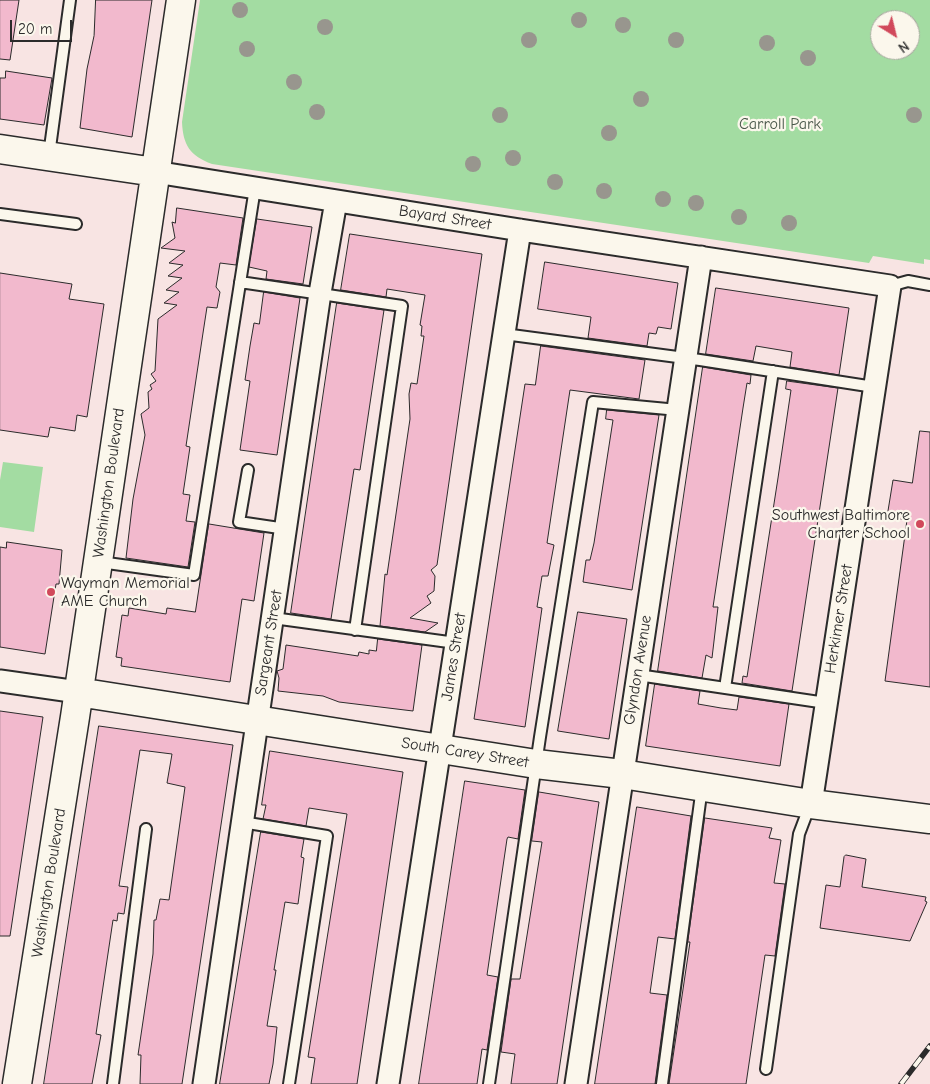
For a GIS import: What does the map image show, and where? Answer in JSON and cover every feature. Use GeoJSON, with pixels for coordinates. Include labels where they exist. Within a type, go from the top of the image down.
{"type":"FeatureCollection","features":[{"type":"Feature","properties":{"kind":"main road","name":"Washington Boulevard"},"geometry":{"type":"LineString","coordinates":[[17,1084],[98,562],[182,0]]}},
{"type":"Feature","properties":{"kind":"main road","name":"Bayard Street"},"geometry":{"type":"LineString","coordinates":[[0,149],[155,172]]}},
{"type":"Feature","properties":{"kind":"main road","name":"South Carey Street"},"geometry":{"type":"LineString","coordinates":[[78,692],[536,764],[622,774],[811,804],[930,819]]}},
{"type":"Feature","properties":{"kind":"street","name":"Bayard Street"},"geometry":{"type":"LineString","coordinates":[[155,172],[890,286]]}},
{"type":"Feature","properties":{"kind":"street","name":"Sargeant Street"},"geometry":{"type":"LineString","coordinates":[[204,1084],[320,293],[336,201]]}},
{"type":"Feature","properties":{"kind":"street","name":"James Street"},"geometry":{"type":"LineString","coordinates":[[388,1084],[520,230]]}},
{"type":"Feature","properties":{"kind":"street","name":"Glyndon Avenue"},"geometry":{"type":"LineString","coordinates":[[576,1084],[700,257]]}},
{"type":"Feature","properties":{"kind":"street","name":"Herkimer Street"},"geometry":{"type":"LineString","coordinates":[[811,804],[890,286]]}},
{"type":"Feature","properties":{"kind":"street","name":"South Carey Street"},"geometry":{"type":"LineString","coordinates":[[0,681],[78,692]]}},
{"type":"Feature","properties":{"kind":"lane"},"geometry":{"type":"LineString","coordinates":[[49,156],[70,0]]}},
{"type":"Feature","properties":{"kind":"lane"},"geometry":{"type":"LineString","coordinates":[[98,562],[194,575],[255,188]]}},
{"type":"Feature","properties":{"kind":"lane"},"geometry":{"type":"LineString","coordinates":[[0,214],[76,224]]}},
{"type":"Feature","properties":{"kind":"lane"},"geometry":{"type":"LineString","coordinates":[[890,286],[908,281],[930,285]]}},
{"type":"Feature","properties":{"kind":"lane"},"geometry":{"type":"LineString","coordinates":[[240,282],[402,306],[355,630]]}},
{"type":"Feature","properties":{"kind":"lane"},"geometry":{"type":"LineString","coordinates":[[504,334],[686,358],[874,387]]}},
{"type":"Feature","properties":{"kind":"lane"},"geometry":{"type":"LineString","coordinates":[[726,688],[773,371]]}},
{"type":"Feature","properties":{"kind":"lane"},"geometry":{"type":"LineString","coordinates":[[490,1084],[536,764],[593,402],[678,410]]}},
{"type":"Feature","properties":{"kind":"lane"},"geometry":{"type":"LineString","coordinates":[[248,470],[239,522],[286,529]]}},
{"type":"Feature","properties":{"kind":"lane"},"geometry":{"type":"LineString","coordinates":[[273,618],[456,643]]}},
{"type":"Feature","properties":{"kind":"lane"},"geometry":{"type":"LineString","coordinates":[[638,675],[826,703]]}},
{"type":"Feature","properties":{"kind":"lane"},"geometry":{"type":"LineString","coordinates":[[662,1084],[702,786]]}},
{"type":"Feature","properties":{"kind":"lane"},"geometry":{"type":"LineString","coordinates":[[766,1069],[799,834],[811,804]]}},
{"type":"Feature","properties":{"kind":"lane"},"geometry":{"type":"LineString","coordinates":[[242,822],[327,836],[289,1084]]}},
{"type":"Feature","properties":{"kind":"lane"},"geometry":{"type":"LineString","coordinates":[[113,1084],[146,829]]}},
{"type":"Feature","properties":{"kind":"green space","name":"Carroll Park"},"geometry":{"type":"Polygon","coordinates":[[[200,0],[930,0],[930,260],[924,259],[924,264],[873,256],[869,263],[212,164],[204,161],[189,149],[182,122],[200,0]]]}},
{"type":"Feature","properties":{"kind":"green space"},"geometry":{"type":"Polygon","coordinates":[[[3,462],[43,467],[34,532],[0,527],[0,480],[3,462]]]}},
{"type":"Feature","properties":{"kind":"building"},"geometry":{"type":"Polygon","coordinates":[[[0,0],[19,0],[10,60],[0,59],[0,0]]]}},
{"type":"Feature","properties":{"kind":"building"},"geometry":{"type":"Polygon","coordinates":[[[96,0],[152,0],[132,137],[80,128],[87,69],[94,36],[96,0]]]}},
{"type":"Feature","properties":{"kind":"building"},"geometry":{"type":"Polygon","coordinates":[[[6,71],[52,78],[44,125],[0,119],[0,78],[5,78],[6,71]]]}},
{"type":"Feature","properties":{"kind":"building"},"geometry":{"type":"Polygon","coordinates":[[[177,208],[243,218],[236,265],[220,263],[216,287],[220,292],[217,308],[207,307],[186,446],[190,447],[183,494],[190,495],[186,521],[195,522],[188,567],[126,558],[133,499],[145,435],[141,414],[149,408],[148,392],[152,389],[150,385],[156,381],[151,374],[155,371],[158,319],[177,305],[164,303],[179,292],[166,290],[182,278],[168,276],[183,265],[169,263],[185,251],[161,248],[175,238],[172,222],[175,223],[177,208]]]}},
{"type":"Feature","properties":{"kind":"building"},"geometry":{"type":"Polygon","coordinates":[[[257,219],[312,227],[303,284],[266,279],[267,271],[249,267],[257,219]]]}},
{"type":"Feature","properties":{"kind":"building"},"geometry":{"type":"Polygon","coordinates":[[[350,234],[482,254],[437,565],[431,570],[435,576],[434,591],[427,596],[431,603],[410,618],[438,623],[425,632],[380,626],[385,574],[387,575],[410,419],[409,394],[411,383],[417,384],[424,336],[421,336],[422,326],[420,325],[425,295],[387,289],[386,297],[341,290],[350,234]]]}},
{"type":"Feature","properties":{"kind":"building"},"geometry":{"type":"Polygon","coordinates":[[[545,262],[678,283],[671,329],[658,327],[656,334],[649,333],[647,346],[588,338],[591,317],[538,309],[545,262]]]}},
{"type":"Feature","properties":{"kind":"building"},"geometry":{"type":"Polygon","coordinates":[[[0,273],[72,284],[69,299],[104,304],[87,417],[77,415],[75,431],[50,427],[48,437],[0,430],[0,273]]]}},
{"type":"Feature","properties":{"kind":"building"},"geometry":{"type":"Polygon","coordinates":[[[716,288],[849,308],[839,375],[790,367],[792,352],[756,346],[753,361],[706,354],[716,288]]]}},
{"type":"Feature","properties":{"kind":"building"},"geometry":{"type":"Polygon","coordinates":[[[264,292],[300,298],[277,455],[240,450],[250,381],[245,380],[250,346],[254,323],[259,324],[264,292]]]}},
{"type":"Feature","properties":{"kind":"building"},"geometry":{"type":"Polygon","coordinates":[[[337,303],[384,310],[360,470],[354,469],[331,619],[291,613],[337,303]]]}},
{"type":"Feature","properties":{"kind":"building"},"geometry":{"type":"Polygon","coordinates":[[[541,346],[645,360],[639,399],[570,390],[547,543],[554,545],[548,576],[542,576],[537,607],[542,608],[525,727],[474,719],[525,384],[535,385],[541,346]]]}},
{"type":"Feature","properties":{"kind":"building"},"geometry":{"type":"Polygon","coordinates":[[[703,367],[751,375],[750,384],[747,383],[713,607],[718,607],[712,658],[706,655],[702,678],[658,671],[703,367]]]}},
{"type":"Feature","properties":{"kind":"building"},"geometry":{"type":"Polygon","coordinates":[[[787,381],[838,388],[792,691],[742,683],[743,676],[747,677],[778,478],[791,390],[786,389],[787,381]]]}},
{"type":"Feature","properties":{"kind":"building"},"geometry":{"type":"Polygon","coordinates":[[[607,410],[659,415],[632,590],[583,582],[586,560],[590,560],[594,543],[613,420],[606,419],[607,410]]]}},
{"type":"Feature","properties":{"kind":"building","name":"Southwest Baltimore Charter School"},"geometry":{"type":"Polygon","coordinates":[[[920,431],[930,432],[930,687],[885,681],[907,520],[887,517],[893,480],[912,483],[920,431]]]}},
{"type":"Feature","properties":{"kind":"building"},"geometry":{"type":"Polygon","coordinates":[[[209,524],[264,533],[254,601],[242,599],[230,682],[121,666],[122,658],[116,657],[122,615],[128,616],[129,608],[166,614],[167,608],[195,612],[209,524]]]}},
{"type":"Feature","properties":{"kind":"building"},"geometry":{"type":"Polygon","coordinates":[[[7,542],[62,550],[59,584],[56,584],[45,654],[0,647],[0,547],[6,548],[7,542]]]}},
{"type":"Feature","properties":{"kind":"building"},"geometry":{"type":"Polygon","coordinates":[[[578,612],[627,619],[609,739],[558,731],[578,612]]]}},
{"type":"Feature","properties":{"kind":"building"},"geometry":{"type":"Polygon","coordinates":[[[378,639],[422,645],[413,711],[339,702],[323,696],[278,691],[279,678],[277,671],[283,669],[286,645],[358,656],[359,652],[369,654],[369,650],[376,651],[378,639]]]}},
{"type":"Feature","properties":{"kind":"building"},"geometry":{"type":"Polygon","coordinates":[[[655,684],[700,691],[698,704],[721,708],[737,710],[739,697],[789,704],[780,766],[646,746],[655,684]]]}},
{"type":"Feature","properties":{"kind":"building"},"geometry":{"type":"Polygon","coordinates":[[[0,711],[43,717],[10,936],[0,936],[0,711]]]}},
{"type":"Feature","properties":{"kind":"building"},"geometry":{"type":"Polygon","coordinates":[[[99,726],[233,745],[182,1084],[140,1084],[141,1055],[138,1055],[153,954],[154,920],[156,920],[160,899],[169,900],[185,787],[167,783],[172,754],[140,750],[119,886],[128,887],[124,914],[118,913],[117,921],[113,920],[96,1034],[101,1035],[92,1084],[44,1084],[99,726]]]}},
{"type":"Feature","properties":{"kind":"building"},"geometry":{"type":"Polygon","coordinates":[[[270,751],[403,772],[357,1084],[311,1084],[315,1058],[308,1057],[347,814],[309,808],[306,826],[263,819],[266,805],[262,805],[270,751]]]}},
{"type":"Feature","properties":{"kind":"building"},"geometry":{"type":"Polygon","coordinates":[[[465,781],[525,790],[518,839],[508,837],[507,839],[487,975],[498,977],[487,1050],[482,1049],[477,1084],[419,1084],[465,781]]]}},
{"type":"Feature","properties":{"kind":"building"},"geometry":{"type":"Polygon","coordinates":[[[539,792],[599,802],[557,1084],[511,1084],[515,1054],[501,1052],[511,979],[520,979],[542,842],[532,841],[539,792]]]}},
{"type":"Feature","properties":{"kind":"building"},"geometry":{"type":"Polygon","coordinates":[[[637,807],[691,816],[675,939],[658,937],[650,993],[667,995],[655,1084],[595,1084],[637,807]]]}},
{"type":"Feature","properties":{"kind":"building"},"geometry":{"type":"Polygon","coordinates":[[[705,818],[772,828],[769,838],[781,840],[774,883],[785,884],[775,956],[765,955],[746,1084],[669,1084],[690,942],[688,942],[705,818]]]}},
{"type":"Feature","properties":{"kind":"building"},"geometry":{"type":"Polygon","coordinates":[[[261,832],[304,839],[301,857],[304,858],[298,904],[285,902],[274,970],[276,970],[267,1026],[277,1027],[273,1064],[269,1084],[220,1084],[261,832]]]}},
{"type":"Feature","properties":{"kind":"building"},"geometry":{"type":"Polygon","coordinates":[[[846,855],[866,859],[862,887],[926,897],[925,901],[927,902],[910,941],[820,928],[826,885],[840,887],[844,857],[846,855]]]}},
{"type":"Feature","properties":{"kind":"railway"},"geometry":{"type":"LineString","coordinates":[[901,1084],[930,1046]]}},
{"type":"Feature","properties":{"kind":"place","name":"Southwest Baltimore Charter School"},"geometry":{"type":"Point","coordinates":[920,524]}},
{"type":"Feature","properties":{"kind":"place","name":"Wayman Memorial AME Church"},"geometry":{"type":"Point","coordinates":[51,592]}}]}
